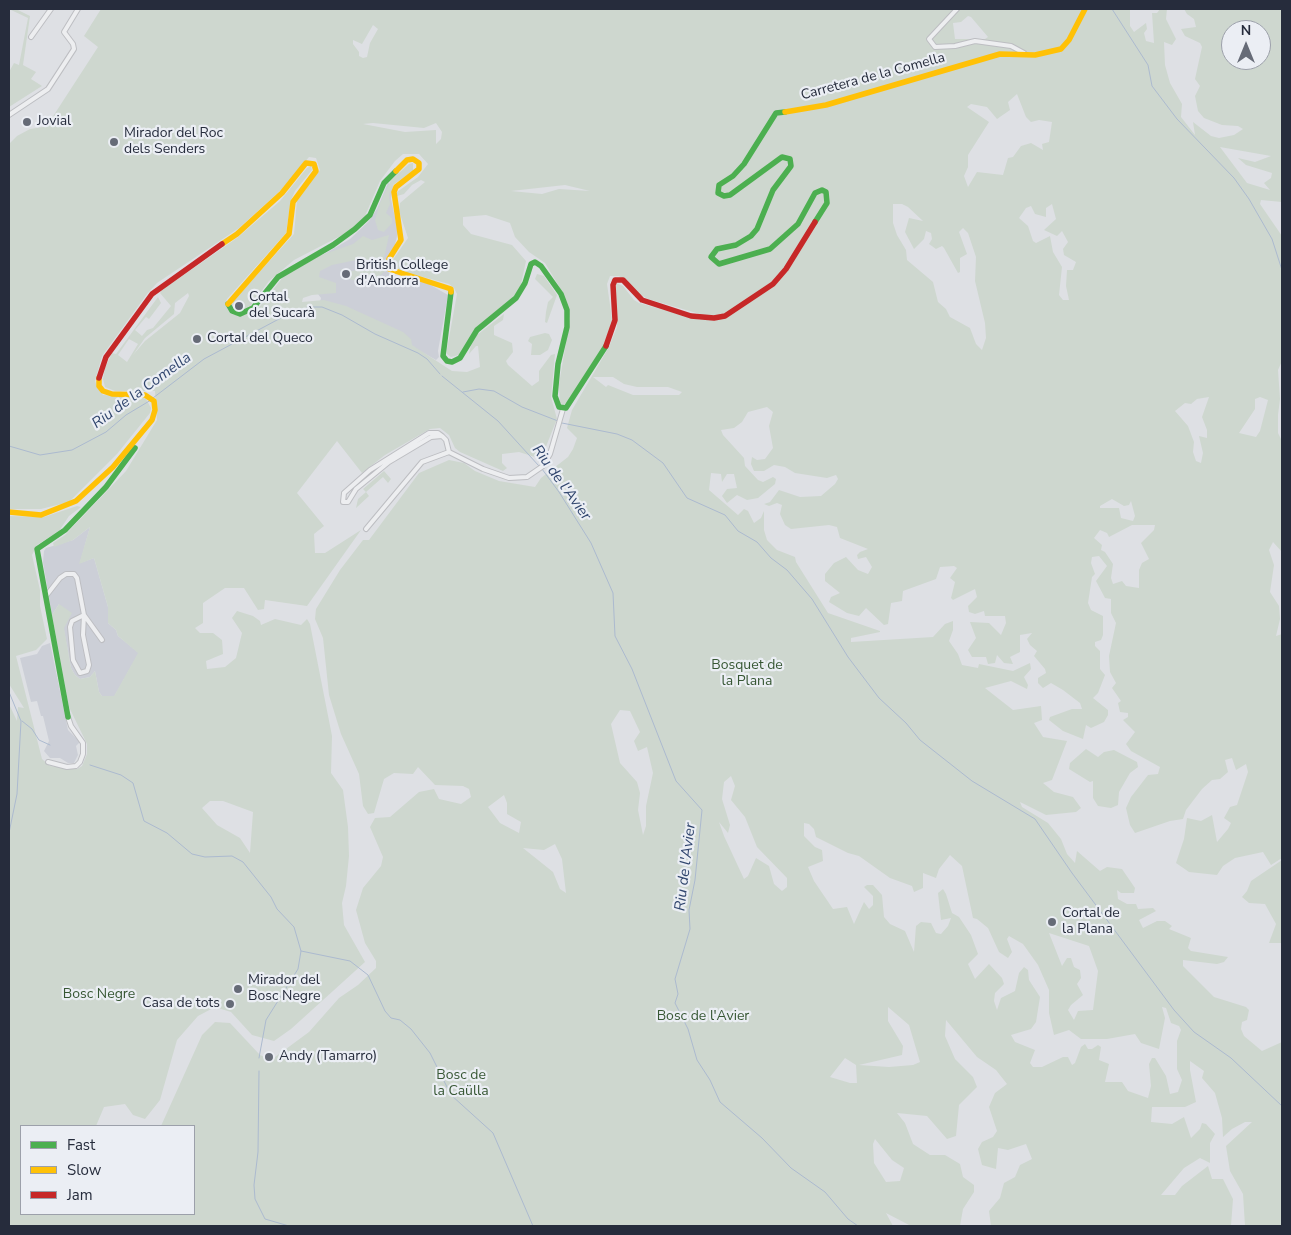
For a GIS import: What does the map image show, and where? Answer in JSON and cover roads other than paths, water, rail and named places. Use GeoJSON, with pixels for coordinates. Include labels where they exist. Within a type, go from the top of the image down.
{"type":"FeatureCollection","features":[{"type":"Feature","properties":{"kind":"main road"},"geometry":{"type":"LineString","coordinates":[[1026,55],[1044,54],[1061,49],[1069,40],[1085,9]]}},
{"type":"Feature","properties":{"kind":"main road","name":"Carretera de la Comella"},"geometry":{"type":"LineString","coordinates":[[563,409],[569,406],[609,340],[614,324],[612,285],[615,280],[624,280],[642,300],[691,316],[714,318],[725,316],[756,296],[773,284],[786,269],[827,203],[826,192],[822,190],[816,192],[798,224],[770,249],[720,264],[711,257],[717,249],[736,245],[751,236],[757,229],[773,190],[790,166],[790,159],[782,157],[730,196],[718,193],[719,185],[738,172],[744,164],[776,113],[826,105],[1000,54],[1026,55]]}},
{"type":"Feature","properties":{"kind":"main road"},"geometry":{"type":"LineString","coordinates":[[68,717],[37,549],[65,530],[106,487],[120,470],[136,442],[152,420],[155,410],[154,401],[145,395],[112,394],[103,391],[99,386],[99,377],[106,357],[152,294],[173,277],[237,234],[282,193],[308,162],[314,164],[316,171],[293,202],[289,234],[231,298],[228,304],[232,311],[240,314],[253,308],[278,276],[333,245],[355,229],[370,215],[384,184],[407,160],[413,159],[419,163],[419,169],[396,187],[394,192],[401,240],[398,248],[389,259],[389,269],[399,274],[452,289],[443,356],[447,361],[452,362],[460,358],[477,330],[516,298],[524,283],[530,264],[535,262],[541,266],[561,294],[567,310],[567,327],[558,364],[555,396],[556,404],[563,409]]}},
{"type":"Feature","properties":{"kind":"main road"},"geometry":{"type":"LineString","coordinates":[[9,512],[41,515],[76,501],[113,467],[136,442]]}},
{"type":"Feature","properties":{"kind":"street"},"geometry":{"type":"LineString","coordinates":[[31,37],[51,9]]}},
{"type":"Feature","properties":{"kind":"street"},"geometry":{"type":"LineString","coordinates":[[9,114],[48,89],[74,49],[73,44],[64,32],[78,9]]}},
{"type":"Feature","properties":{"kind":"street"},"geometry":{"type":"LineString","coordinates":[[957,9],[929,39],[935,47],[955,46],[975,40],[1011,46],[1026,55]]}},
{"type":"Feature","properties":{"kind":"street"},"geometry":{"type":"LineString","coordinates":[[366,529],[422,462],[449,452],[497,475],[509,478],[527,477],[538,471],[550,454],[560,425],[563,409]]}},
{"type":"Feature","properties":{"kind":"street"},"geometry":{"type":"LineString","coordinates":[[442,436],[431,437],[388,462],[356,488],[348,502],[343,502],[342,495],[385,458],[429,433],[438,433],[442,436],[449,452]]}},
{"type":"Feature","properties":{"kind":"street"},"geometry":{"type":"LineString","coordinates":[[45,598],[60,578],[66,574],[74,574],[78,578],[84,615],[83,635],[88,665],[87,671],[80,673],[73,660],[70,627],[72,622],[84,615]]}},
{"type":"Feature","properties":{"kind":"street"},"geometry":{"type":"LineString","coordinates":[[84,615],[102,640]]}},
{"type":"Feature","properties":{"kind":"street"},"geometry":{"type":"LineString","coordinates":[[48,762],[67,767],[76,766],[80,762],[83,754],[83,743],[68,717]]}},
{"type":"Feature","properties":{"kind":"waterway"},"geometry":{"type":"LineString","coordinates":[[1112,9],[1148,65],[1152,86],[1177,119],[1234,178],[1249,199],[1272,239],[1282,270]]}},
{"type":"Feature","properties":{"kind":"waterway","name":"Riu de la Comella"},"geometry":{"type":"LineString","coordinates":[[153,398],[204,359],[292,312],[311,307],[322,307],[342,315],[375,334],[418,353],[427,359],[440,374]]}},
{"type":"Feature","properties":{"kind":"waterway","name":"Riu de l'Avier"},"geometry":{"type":"LineString","coordinates":[[442,376],[498,421],[539,466]]}},
{"type":"Feature","properties":{"kind":"waterway"},"geometry":{"type":"LineString","coordinates":[[463,392],[479,389],[494,391],[522,407],[558,421]]}},
{"type":"Feature","properties":{"kind":"waterway","name":"Riu de la Comella"},"geometry":{"type":"LineString","coordinates":[[9,446],[40,455],[72,450],[106,432],[126,415],[151,400]]}},
{"type":"Feature","properties":{"kind":"waterway"},"geometry":{"type":"LineString","coordinates":[[562,423],[617,434],[632,440],[663,463],[687,498],[725,515],[738,531],[757,542],[771,558],[787,570],[812,599],[848,657],[879,698],[906,723],[920,740],[972,781],[1035,819],[1072,873],[1174,1010],[1194,1032],[1231,1058],[1282,1106]]}},
{"type":"Feature","properties":{"kind":"waterway","name":"Riu de l'Avier"},"geometry":{"type":"LineString","coordinates":[[542,469],[591,543],[613,593],[615,636],[632,669],[676,781],[702,810],[695,880],[689,910],[690,929],[675,979],[678,994],[675,1003],[688,1029],[697,1060],[710,1080],[720,1102],[762,1138],[791,1168],[825,1192],[848,1219],[858,1226]]}},
{"type":"Feature","properties":{"kind":"waterway"},"geometry":{"type":"LineString","coordinates":[[9,692],[21,721],[17,794],[9,833]]}},
{"type":"Feature","properties":{"kind":"waterway"},"geometry":{"type":"LineString","coordinates":[[22,721],[32,729],[39,740],[50,745]]}},
{"type":"Feature","properties":{"kind":"waterway"},"geometry":{"type":"LineString","coordinates":[[90,765],[121,775],[133,783],[144,821],[167,833],[192,854],[205,857],[232,856],[243,862],[271,897],[277,909],[294,927],[301,951],[298,969],[266,1020],[259,1058]]}},
{"type":"Feature","properties":{"kind":"waterway"},"geometry":{"type":"LineString","coordinates":[[301,951],[350,961],[368,975],[385,1011],[391,1018],[400,1020],[411,1029],[430,1053],[451,1095],[493,1133],[533,1226]]}},
{"type":"Feature","properties":{"kind":"waterway"},"geometry":{"type":"LineString","coordinates":[[259,1071],[258,1152],[254,1185],[255,1199],[265,1219],[289,1226]]}},
{"type":"Feature","properties":{"kind":"place","name":"Jovial"},"geometry":{"type":"Point","coordinates":[27,122]}},
{"type":"Feature","properties":{"kind":"place","name":"Mirador del Roc dels Senders"},"geometry":{"type":"Point","coordinates":[114,142]}},
{"type":"Feature","properties":{"kind":"place","name":"British College d'Andorra"},"geometry":{"type":"Point","coordinates":[346,274]}},
{"type":"Feature","properties":{"kind":"place","name":"Cortal del Sucarà"},"geometry":{"type":"Point","coordinates":[239,306]}},
{"type":"Feature","properties":{"kind":"place","name":"Cortal del Queco"},"geometry":{"type":"Point","coordinates":[197,339]}},
{"type":"Feature","properties":{"kind":"place","name":"Cortal de la Plana"},"geometry":{"type":"Point","coordinates":[1052,922]}},
{"type":"Feature","properties":{"kind":"place","name":"Mirador del Bosc Negre"},"geometry":{"type":"Point","coordinates":[238,989]}},
{"type":"Feature","properties":{"kind":"place","name":"Casa de tots"},"geometry":{"type":"Point","coordinates":[230,1004]}},
{"type":"Feature","properties":{"kind":"place","name":"Andy (Tamarro)"},"geometry":{"type":"Point","coordinates":[269,1057]}},
{"type":"Feature","properties":{"kind":"park label","name":"Bosquet de la Plana"},"geometry":{"type":"Point","coordinates":[747,674]}},
{"type":"Feature","properties":{"kind":"park label","name":"Bosc Negre"},"geometry":{"type":"Point","coordinates":[99,995]}},
{"type":"Feature","properties":{"kind":"park label","name":"Bosc de l'Avier"},"geometry":{"type":"Point","coordinates":[703,1017]}},
{"type":"Feature","properties":{"kind":"park label","name":"Bosc de la Caülla"},"geometry":{"type":"Point","coordinates":[461,1084]}}]}
